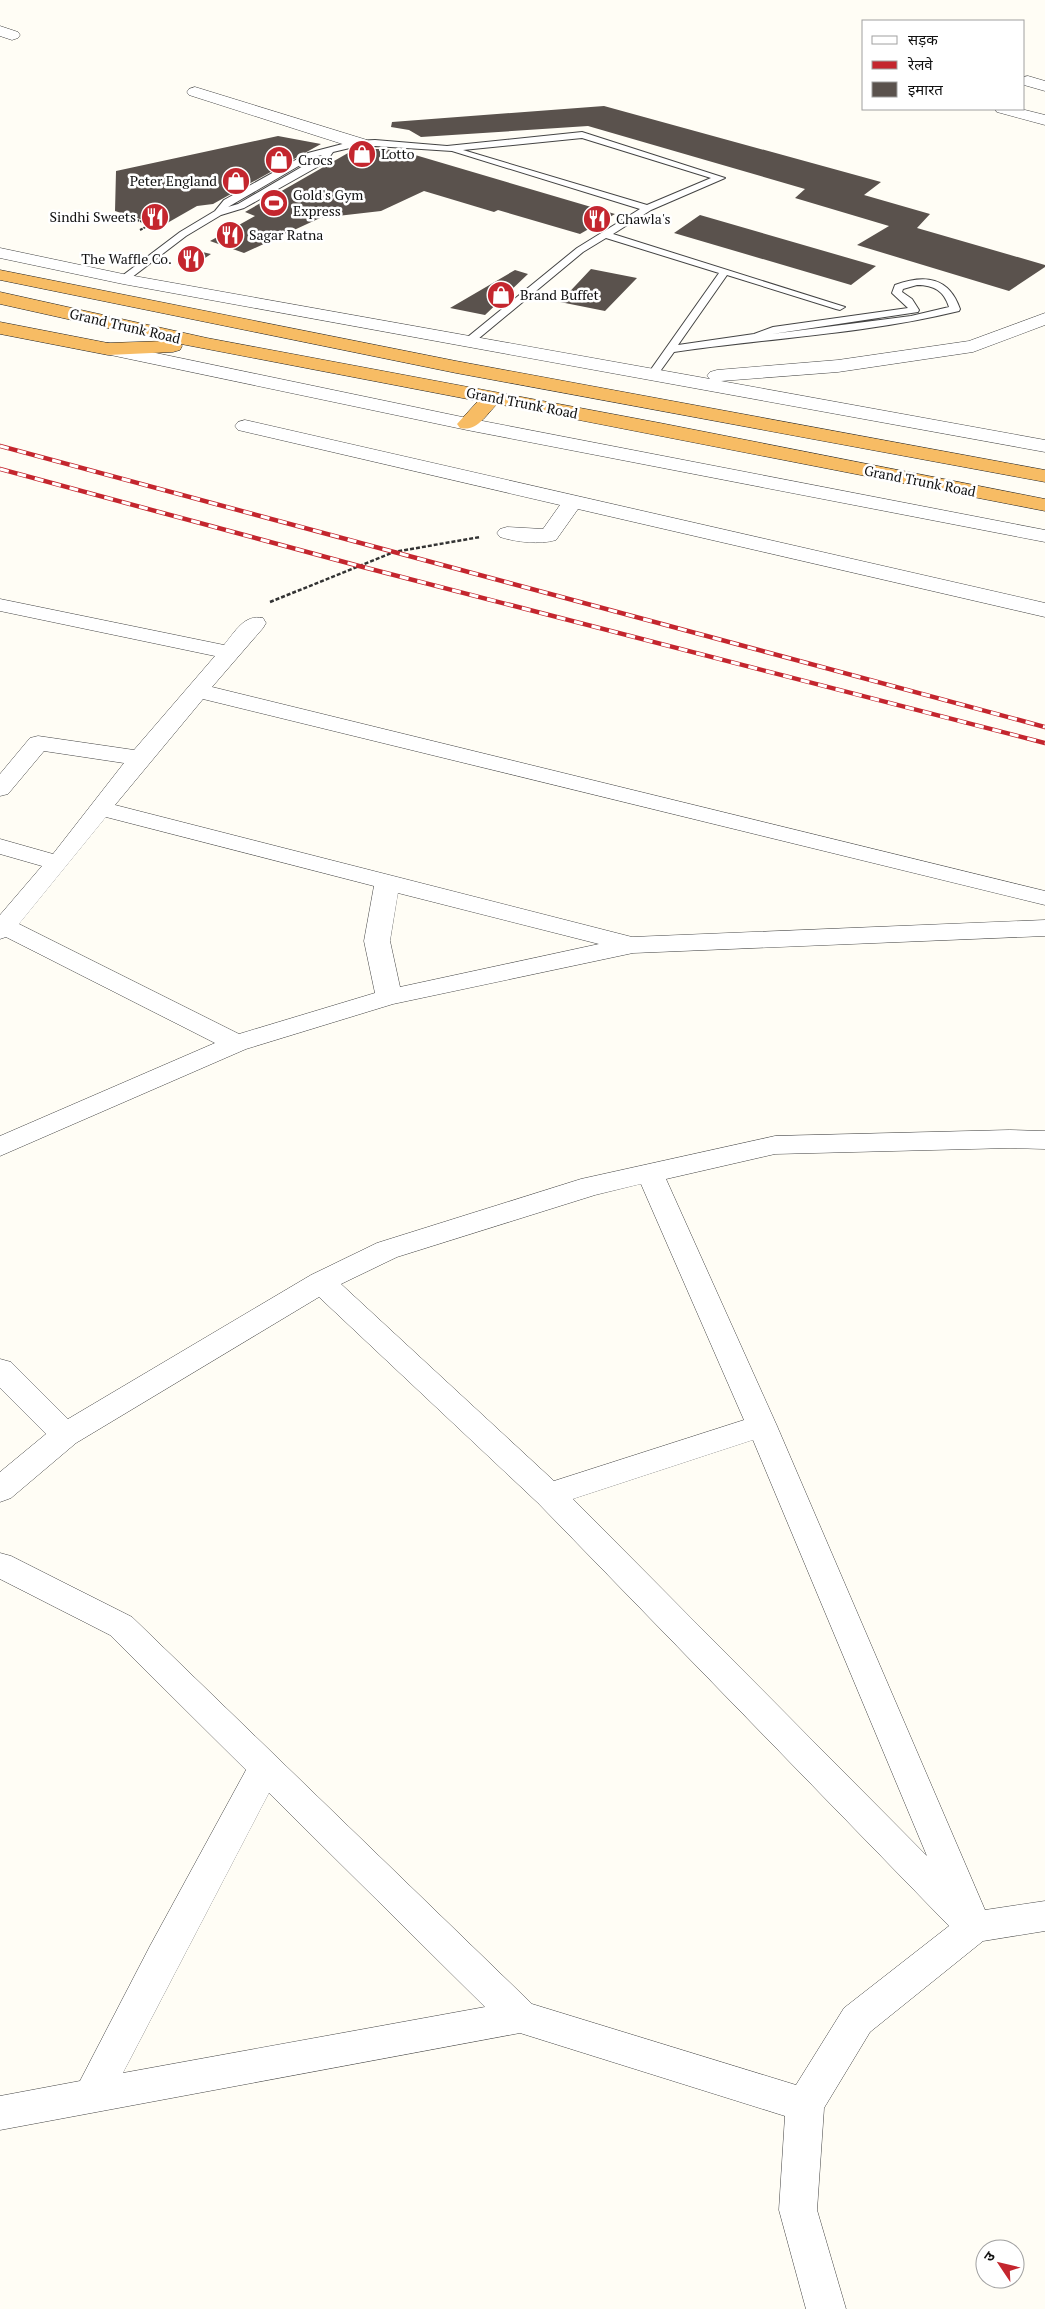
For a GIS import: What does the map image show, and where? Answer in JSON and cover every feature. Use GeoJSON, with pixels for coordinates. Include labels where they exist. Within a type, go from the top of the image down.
{"type":"FeatureCollection","features":[{"type":"Feature","properties":{"kind":"highway","name":"Grand Trunk Road"},"geometry":{"type":"LineString","coordinates":[[0,275],[456,367],[1045,476]]}},
{"type":"Feature","properties":{"kind":"highway","name":"Grand Trunk Road"},"geometry":{"type":"LineString","coordinates":[[0,298],[207,344],[1045,505]]}},
{"type":"Feature","properties":{"kind":"highway"},"geometry":{"type":"LineString","coordinates":[[7,329],[108,350],[207,344]]}},
{"type":"Feature","properties":{"kind":"highway"},"geometry":{"type":"LineString","coordinates":[[467,424],[492,398]]}},
{"type":"Feature","properties":{"kind":"street"},"geometry":{"type":"LineString","coordinates":[[1028,81],[1045,86]]}},
{"type":"Feature","properties":{"kind":"street"},"geometry":{"type":"LineString","coordinates":[[195,92],[361,144]]}},
{"type":"Feature","properties":{"kind":"street"},"geometry":{"type":"LineString","coordinates":[[1007,110],[1045,120]]}},
{"type":"Feature","properties":{"kind":"street"},"geometry":{"type":"LineString","coordinates":[[0,253],[123,279],[1045,446]]}},
{"type":"Feature","properties":{"kind":"street"},"geometry":{"type":"LineString","coordinates":[[678,379],[838,366],[973,346],[1045,319]]}},
{"type":"Feature","properties":{"kind":"street"},"geometry":{"type":"LineString","coordinates":[[108,350],[467,424],[645,456],[1045,536]]}},
{"type":"Feature","properties":{"kind":"street"},"geometry":{"type":"LineString","coordinates":[[832,407],[807,393],[814,383],[838,366]]}},
{"type":"Feature","properties":{"kind":"street"},"geometry":{"type":"LineString","coordinates":[[245,426],[1045,610]]}},
{"type":"Feature","properties":{"kind":"street"},"geometry":{"type":"LineString","coordinates":[[507,533],[549,536],[573,500]]}},
{"type":"Feature","properties":{"kind":"street"},"geometry":{"type":"LineString","coordinates":[[0,605],[230,653]]}},
{"type":"Feature","properties":{"kind":"street"},"geometry":{"type":"LineString","coordinates":[[237,1043],[2,929],[58,863],[140,758],[255,623]]}},
{"type":"Feature","properties":{"kind":"street"},"geometry":{"type":"LineString","coordinates":[[199,691],[1045,898]]}},
{"type":"Feature","properties":{"kind":"street"},"geometry":{"type":"LineString","coordinates":[[0,790],[38,743],[140,758]]}},
{"type":"Feature","properties":{"kind":"street"},"geometry":{"type":"LineString","coordinates":[[101,809],[633,945]]}},
{"type":"Feature","properties":{"kind":"street"},"geometry":{"type":"LineString","coordinates":[[0,846],[58,863]]}},
{"type":"Feature","properties":{"kind":"street"},"geometry":{"type":"LineString","coordinates":[[387,882],[377,942],[389,998]]}},
{"type":"Feature","properties":{"kind":"street"},"geometry":{"type":"LineString","coordinates":[[0,1148],[237,1043],[389,998],[633,945],[1045,928]]}},
{"type":"Feature","properties":{"kind":"street"},"geometry":{"type":"LineString","coordinates":[[0,1490],[65,1434],[322,1282],[387,1250],[591,1186],[774,1145],[1010,1139],[1045,1140]]}},
{"type":"Feature","properties":{"kind":"street"},"geometry":{"type":"LineString","coordinates":[[650,1173],[762,1426],[974,1927]]}},
{"type":"Feature","properties":{"kind":"street"},"geometry":{"type":"LineString","coordinates":[[322,1282],[549,1495],[974,1927]]}},
{"type":"Feature","properties":{"kind":"street"},"geometry":{"type":"LineString","coordinates":[[0,1370],[65,1434]]}},
{"type":"Feature","properties":{"kind":"street"},"geometry":{"type":"LineString","coordinates":[[549,1495],[762,1426]]}},
{"type":"Feature","properties":{"kind":"street"},"geometry":{"type":"LineString","coordinates":[[0,1565],[121,1626],[520,2017],[805,2106]]}},
{"type":"Feature","properties":{"kind":"street"},"geometry":{"type":"LineString","coordinates":[[92,2096],[163,1957],[265,1767]]}},
{"type":"Feature","properties":{"kind":"street"},"geometry":{"type":"LineString","coordinates":[[826,2309],[798,2210],[805,2106],[857,2020],[974,1927],[1045,1916]]}},
{"type":"Feature","properties":{"kind":"street"},"geometry":{"type":"LineString","coordinates":[[0,2113],[520,2017]]}},
{"type":"Feature","properties":{"kind":"lane"},"geometry":{"type":"LineString","coordinates":[[447,148],[582,135],[720,178],[648,208],[580,250],[468,342]]}},
{"type":"Feature","properties":{"kind":"lane"},"geometry":{"type":"LineString","coordinates":[[123,279],[183,234],[218,213],[227,202],[311,155],[361,144],[396,143],[447,148],[648,208]]}},
{"type":"Feature","properties":{"kind":"lane"},"geometry":{"type":"LineString","coordinates":[[606,235],[840,307]]}},
{"type":"Feature","properties":{"kind":"lane"},"geometry":{"type":"LineString","coordinates":[[652,374],[725,271]]}},
{"type":"Feature","properties":{"kind":"lane"},"geometry":{"type":"LineString","coordinates":[[671,349],[756,336],[773,330],[914,310],[908,301],[897,293],[900,287],[914,282],[942,286],[949,292],[955,308],[911,319],[783,337],[756,336]]}},
{"type":"Feature","properties":{"kind":"path"},"geometry":{"type":"LineString","coordinates":[[121,215],[157,226]]}},
{"type":"Feature","properties":{"kind":"path"},"geometry":{"type":"LineString","coordinates":[[140,230],[151,224]]}},
{"type":"Feature","properties":{"kind":"path"},"geometry":{"type":"LineString","coordinates":[[255,623],[270,601],[394,552],[507,533]]}},
{"type":"Feature","properties":{"kind":"building"},"geometry":{"type":"Polygon","coordinates":[[[604,106],[881,182],[864,195],[930,214],[917,228],[1045,265],[1045,267],[1009,291],[857,245],[889,226],[795,198],[805,189],[588,126],[421,137],[409,130],[391,127],[392,122],[604,106]]]}},
{"type":"Feature","properties":{"kind":"building"},"geometry":{"type":"Polygon","coordinates":[[[278,136],[321,144],[213,204],[197,206],[162,226],[115,211],[116,171],[278,136]]]}},
{"type":"Feature","properties":{"kind":"building"},"geometry":{"type":"Polygon","coordinates":[[[363,149],[405,152],[615,214],[580,234],[498,210],[494,212],[424,191],[381,211],[320,218],[244,253],[210,241],[255,216],[245,212],[348,153],[363,149]]]}},
{"type":"Feature","properties":{"kind":"building"},"geometry":{"type":"Polygon","coordinates":[[[700,215],[876,266],[851,285],[674,233],[700,215]]]}},
{"type":"Feature","properties":{"kind":"building"},"geometry":{"type":"Polygon","coordinates":[[[198,251],[211,254],[190,268],[177,264],[198,251]]]}},
{"type":"Feature","properties":{"kind":"building"},"geometry":{"type":"Polygon","coordinates":[[[591,269],[637,278],[605,311],[560,302],[591,269]]]}},
{"type":"Feature","properties":{"kind":"building"},"geometry":{"type":"Polygon","coordinates":[[[515,270],[528,274],[485,315],[450,308],[515,270]]]}},
{"type":"Feature","properties":{"kind":"railway"},"geometry":{"type":"LineString","coordinates":[[0,446],[1045,727]]}},
{"type":"Feature","properties":{"kind":"railway"},"geometry":{"type":"LineString","coordinates":[[0,469],[359,566],[1045,743]]}},
{"type":"Feature","properties":{"kind":"place","name":"Lotto"},"geometry":{"type":"Point","coordinates":[362,154]}},
{"type":"Feature","properties":{"kind":"place","name":"Crocs"},"geometry":{"type":"Point","coordinates":[279,160]}},
{"type":"Feature","properties":{"kind":"place","name":"Peter England"},"geometry":{"type":"Point","coordinates":[236,181]}},
{"type":"Feature","properties":{"kind":"place","name":"Gold's Gym Express"},"geometry":{"type":"Point","coordinates":[274,203]}},
{"type":"Feature","properties":{"kind":"place","name":"Sindhi Sweets"},"geometry":{"type":"Point","coordinates":[155,217]}},
{"type":"Feature","properties":{"kind":"place","name":"Chawla's"},"geometry":{"type":"Point","coordinates":[597,219]}},
{"type":"Feature","properties":{"kind":"place","name":"Sagar Ratna"},"geometry":{"type":"Point","coordinates":[230,235]}},
{"type":"Feature","properties":{"kind":"place","name":"The Waffle Co."},"geometry":{"type":"Point","coordinates":[191,259]}},
{"type":"Feature","properties":{"kind":"place","name":"Brand Buffet"},"geometry":{"type":"Point","coordinates":[501,295]}}]}
